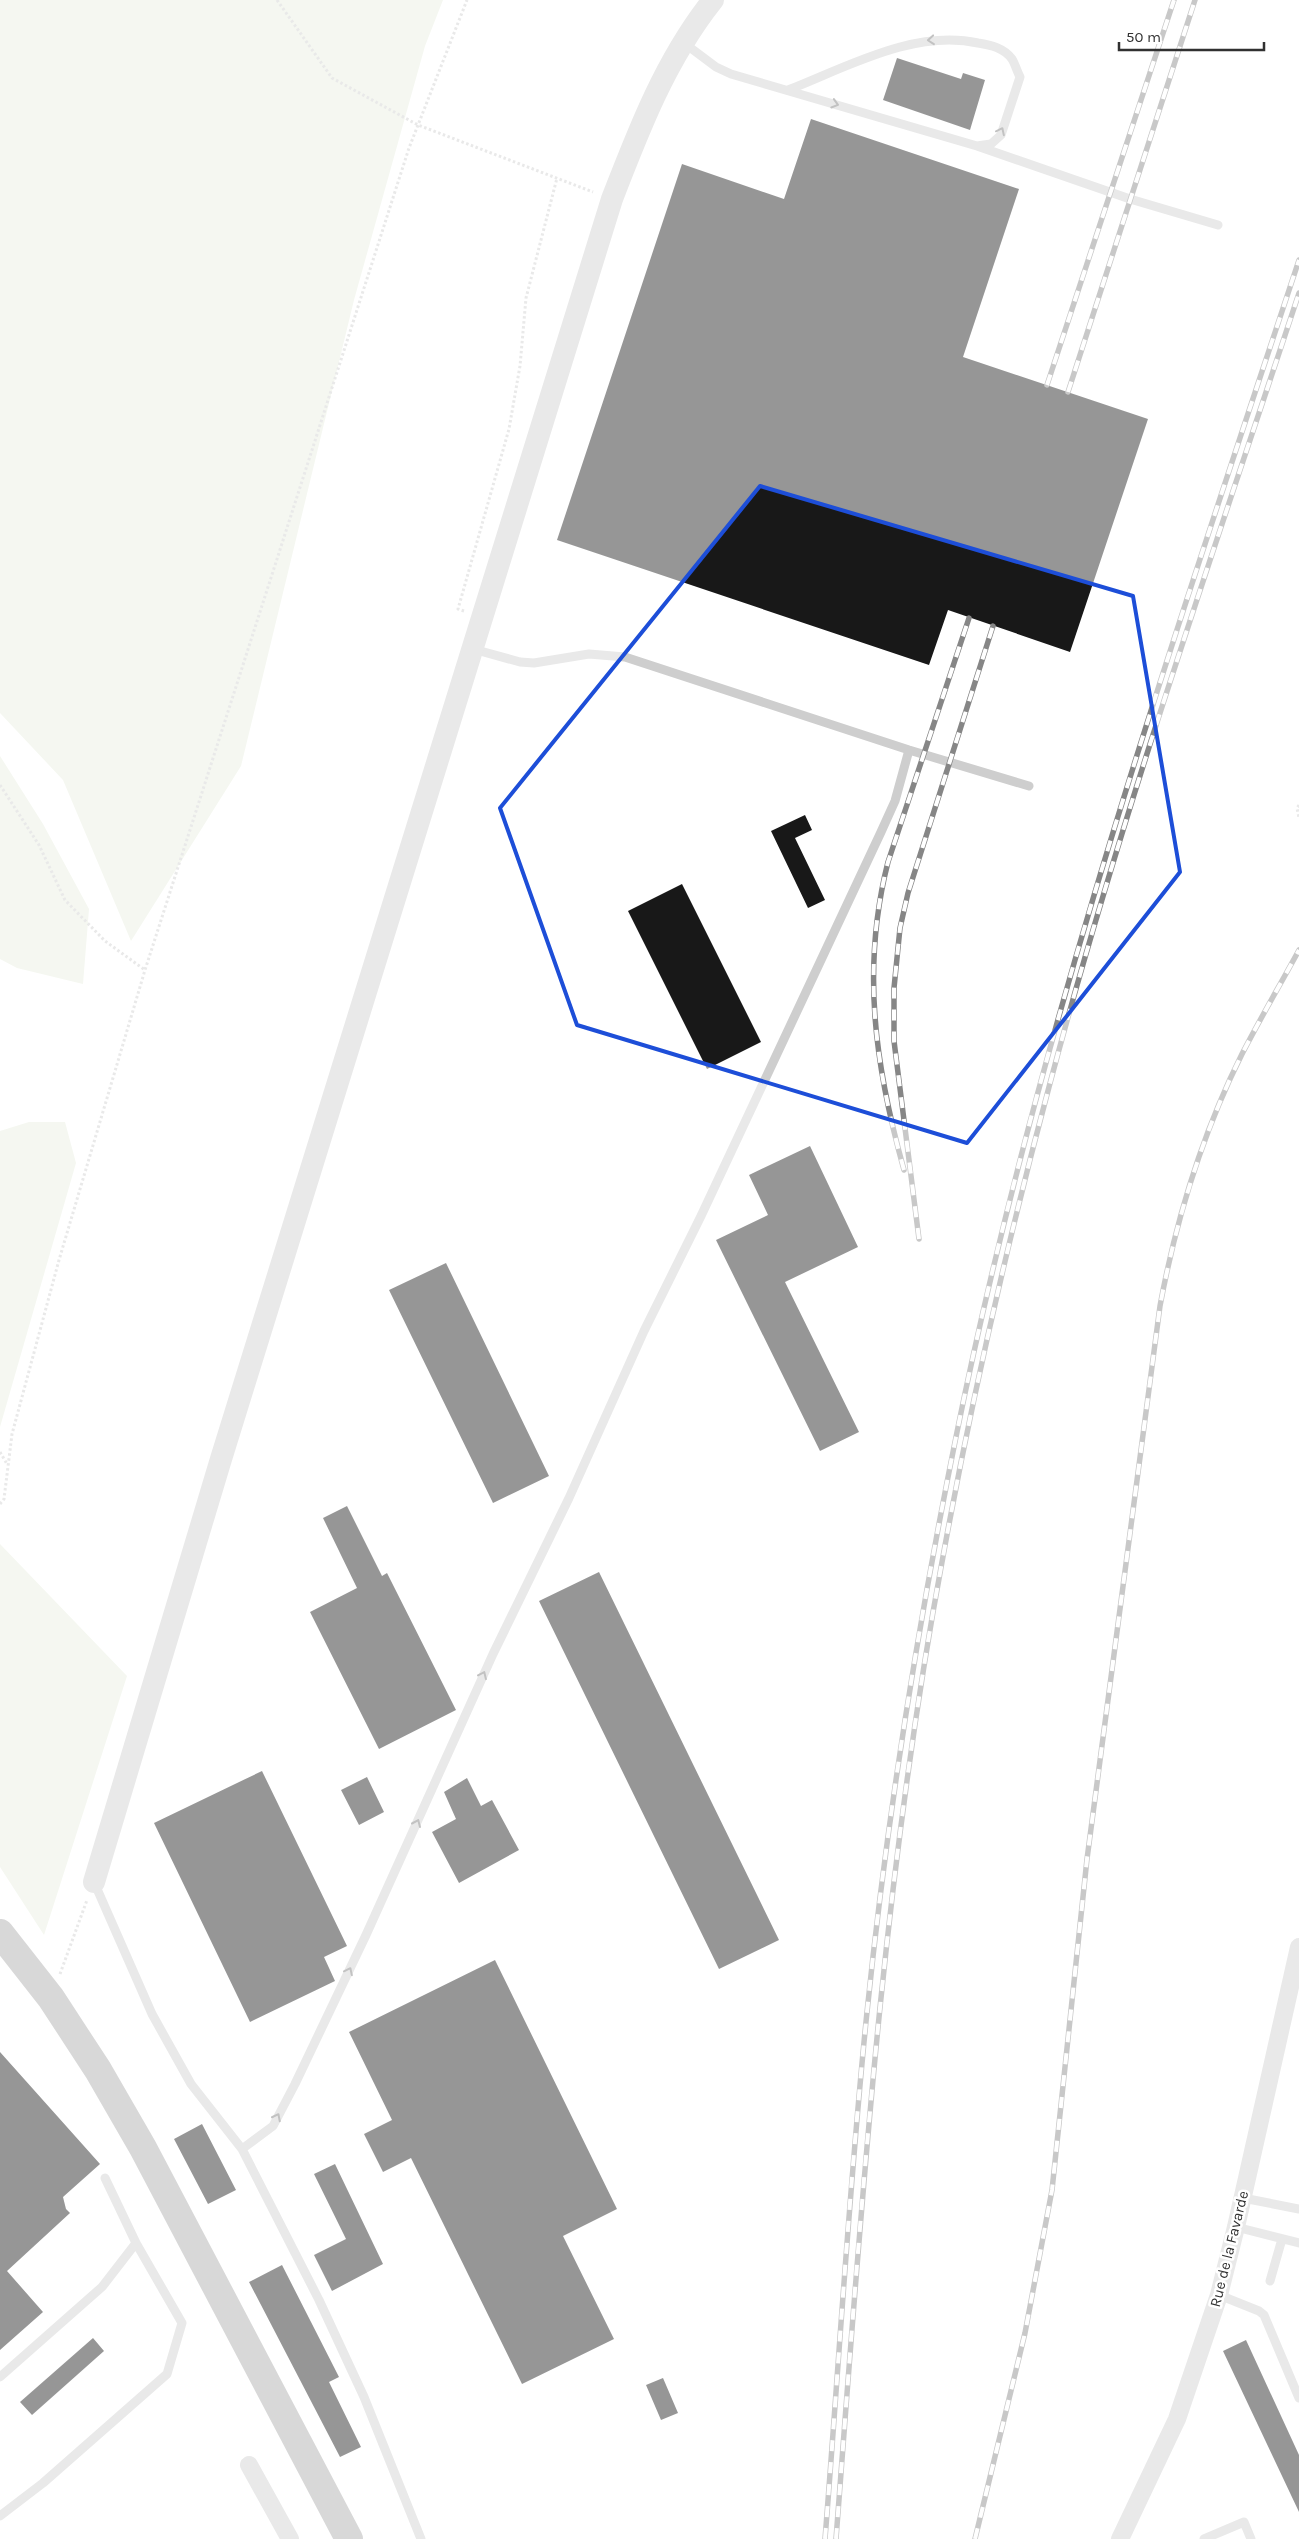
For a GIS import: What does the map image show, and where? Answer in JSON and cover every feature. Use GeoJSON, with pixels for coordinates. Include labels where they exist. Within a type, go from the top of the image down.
{"type":"FeatureCollection","features":[{"type":"Feature","properties":{"kind":"main road"},"geometry":{"type":"LineString","coordinates":[[0,1933],[51,1998],[98,2070],[144,2148],[349,2539]]}},
{"type":"Feature","properties":{"kind":"street"},"geometry":{"type":"LineString","coordinates":[[94,1882],[193,1550],[612,199],[647,110],[684,43],[713,0]]}},
{"type":"Feature","properties":{"kind":"street","name":"Rue de la Favarde"},"geometry":{"type":"LineString","coordinates":[[1120,2539],[1177,2419],[1218,2294],[1243,2198],[1299,1947]]}},
{"type":"Feature","properties":{"kind":"street"},"geometry":{"type":"LineString","coordinates":[[249,2466],[290,2539]]}},
{"type":"Feature","properties":{"kind":"lane"},"geometry":{"type":"LineString","coordinates":[[788,90],[906,44],[932,40],[965,40],[996,46],[1012,59],[1020,77],[1001,135],[991,144],[976,146]]}},
{"type":"Feature","properties":{"kind":"lane"},"geometry":{"type":"LineString","coordinates":[[684,43],[716,67],[731,74],[976,146],[1111,192],[1218,225]]}},
{"type":"Feature","properties":{"kind":"lane"},"geometry":{"type":"LineString","coordinates":[[472,649],[534,663],[589,654],[625,657],[909,750],[1029,786]]}},
{"type":"Feature","properties":{"kind":"lane"},"geometry":{"type":"LineString","coordinates":[[242,2149],[273,2126],[366,1935],[478,1687],[569,1498],[644,1331],[701,1216],[881,832],[895,800],[909,750]]}},
{"type":"Feature","properties":{"kind":"lane"},"geometry":{"type":"LineString","coordinates":[[94,1882],[152,2014],[191,2084],[242,2149],[319,2300],[364,2397],[421,2539]]}},
{"type":"Feature","properties":{"kind":"lane"},"geometry":{"type":"LineString","coordinates":[[0,2516],[44,2483],[167,2374],[182,2323],[136,2243],[105,2178]]}},
{"type":"Feature","properties":{"kind":"lane"},"geometry":{"type":"LineString","coordinates":[[1243,2198],[1299,2209]]}},
{"type":"Feature","properties":{"kind":"lane"},"geometry":{"type":"LineString","coordinates":[[1236,2227],[1299,2243]]}},
{"type":"Feature","properties":{"kind":"lane"},"geometry":{"type":"LineString","coordinates":[[1270,2281],[1282,2239]]}},
{"type":"Feature","properties":{"kind":"lane"},"geometry":{"type":"LineString","coordinates":[[0,2377],[102,2287],[136,2243]]}},
{"type":"Feature","properties":{"kind":"lane"},"geometry":{"type":"LineString","coordinates":[[1218,2294],[1259,2311],[1264,2315],[1299,2398]]}},
{"type":"Feature","properties":{"kind":"lane"},"geometry":{"type":"LineString","coordinates":[[1204,2539],[1244,2522],[1251,2539]]}},
{"type":"Feature","properties":{"kind":"path"},"geometry":{"type":"LineString","coordinates":[[276,0],[332,78],[418,125],[612,199]]}},
{"type":"Feature","properties":{"kind":"path"},"geometry":{"type":"LineString","coordinates":[[0,1504],[4,1499],[12,1434],[59,1260],[146,970],[406,158],[467,0]]}},
{"type":"Feature","properties":{"kind":"path"},"geometry":{"type":"LineString","coordinates":[[482,618],[458,608],[509,428],[520,366],[526,298],[556,178]]}},
{"type":"Feature","properties":{"kind":"path"},"geometry":{"type":"LineString","coordinates":[[0,785],[39,845],[65,900],[105,940],[146,970]]}},
{"type":"Feature","properties":{"kind":"path"},"geometry":{"type":"LineString","coordinates":[[1299,805],[1297,808],[1299,818]]}},
{"type":"Feature","properties":{"kind":"path"},"geometry":{"type":"LineString","coordinates":[[0,1452],[8,1464]]}},
{"type":"Feature","properties":{"kind":"path"},"geometry":{"type":"LineString","coordinates":[[51,1998],[94,1882]]}},
{"type":"Feature","properties":{"kind":"highlighted area"},"geometry":{"type":"Polygon","coordinates":[[[760,486],[1133,596],[1180,872],[967,1143],[577,1025],[500,808],[760,486]]]}},
{"type":"Feature","properties":{"kind":"green space"},"geometry":{"type":"Polygon","coordinates":[[[0,0],[443,0],[425,46],[354,300],[241,766],[131,941],[63,780],[0,713],[0,0]]]}},
{"type":"Feature","properties":{"kind":"green space"},"geometry":{"type":"Polygon","coordinates":[[[0,756],[43,824],[89,909],[83,984],[17,968],[0,959],[0,756]]]}},
{"type":"Feature","properties":{"kind":"green space"},"geometry":{"type":"Polygon","coordinates":[[[29,1122],[65,1122],[76,1163],[0,1427],[0,1131],[29,1122]]]}},
{"type":"Feature","properties":{"kind":"green space"},"geometry":{"type":"Polygon","coordinates":[[[0,1544],[127,1676],[44,1935],[0,1867],[0,1544]]]}},
{"type":"Feature","properties":{"kind":"building"},"geometry":{"type":"Polygon","coordinates":[[[897,58],[961,79],[963,73],[985,80],[970,130],[883,100],[897,58]]]}},
{"type":"Feature","properties":{"kind":"building"},"geometry":{"type":"Polygon","coordinates":[[[811,119],[1019,189],[963,357],[1148,419],[1070,652],[948,610],[929,665],[557,540],[682,164],[784,199],[811,119]]]}},
{"type":"Feature","properties":{"kind":"building"},"geometry":{"type":"Polygon","coordinates":[[[805,815],[812,830],[795,838],[825,900],[808,908],[771,831],[805,815]]]}},
{"type":"Feature","properties":{"kind":"building"},"geometry":{"type":"Polygon","coordinates":[[[682,884],[761,1042],[707,1069],[628,911],[682,884]]]}},
{"type":"Feature","properties":{"kind":"building"},"geometry":{"type":"Polygon","coordinates":[[[810,1146],[858,1247],[785,1282],[859,1432],[820,1451],[716,1240],[768,1215],[749,1175],[810,1146]]]}},
{"type":"Feature","properties":{"kind":"building"},"geometry":{"type":"Polygon","coordinates":[[[446,1263],[549,1476],[493,1503],[389,1290],[446,1263]]]}},
{"type":"Feature","properties":{"kind":"building"},"geometry":{"type":"Polygon","coordinates":[[[347,1506],[382,1576],[387,1573],[456,1710],[379,1749],[310,1612],[357,1588],[323,1518],[347,1506]]]}},
{"type":"Feature","properties":{"kind":"building"},"geometry":{"type":"Polygon","coordinates":[[[599,1572],[779,1940],[719,1969],[539,1601],[599,1572]]]}},
{"type":"Feature","properties":{"kind":"building"},"geometry":{"type":"Polygon","coordinates":[[[262,1771],[347,1946],[324,1957],[335,1981],[250,2022],[154,1823],[262,1771]]]}},
{"type":"Feature","properties":{"kind":"building"},"geometry":{"type":"Polygon","coordinates":[[[367,1777],[384,1812],[359,1825],[341,1790],[367,1777]]]}},
{"type":"Feature","properties":{"kind":"building"},"geometry":{"type":"Polygon","coordinates":[[[467,1778],[481,1806],[492,1800],[519,1850],[459,1883],[432,1832],[456,1819],[444,1792],[467,1778]]]}},
{"type":"Feature","properties":{"kind":"building"},"geometry":{"type":"Polygon","coordinates":[[[495,1960],[617,2209],[563,2236],[614,2339],[522,2384],[411,2158],[383,2172],[364,2134],[392,2120],[349,2032],[495,1960]]]}},
{"type":"Feature","properties":{"kind":"building"},"geometry":{"type":"Polygon","coordinates":[[[0,2052],[100,2164],[63,2197],[66,2209],[70,2213],[7,2271],[43,2312],[0,2350],[0,2052]]]}},
{"type":"Feature","properties":{"kind":"building"},"geometry":{"type":"Polygon","coordinates":[[[202,2124],[236,2190],[208,2204],[174,2139],[202,2124]]]}},
{"type":"Feature","properties":{"kind":"building"},"geometry":{"type":"Polygon","coordinates":[[[335,2164],[383,2264],[332,2291],[314,2255],[346,2239],[314,2174],[335,2164]]]}},
{"type":"Feature","properties":{"kind":"building"},"geometry":{"type":"Polygon","coordinates":[[[282,2265],[339,2377],[329,2382],[361,2447],[340,2457],[249,2282],[282,2265]]]}},
{"type":"Feature","properties":{"kind":"building"},"geometry":{"type":"Polygon","coordinates":[[[93,2338],[104,2351],[32,2415],[20,2402],[93,2338]]]}},
{"type":"Feature","properties":{"kind":"building"},"geometry":{"type":"Polygon","coordinates":[[[1246,2340],[1299,2455],[1299,2512],[1223,2351],[1246,2340]]]}},
{"type":"Feature","properties":{"kind":"building"},"geometry":{"type":"Polygon","coordinates":[[[663,2378],[678,2413],[661,2420],[646,2385],[663,2378]]]}},
{"type":"Feature","properties":{"kind":"railway"},"geometry":{"type":"LineString","coordinates":[[1047,385],[1174,0]]}},
{"type":"Feature","properties":{"kind":"railway"},"geometry":{"type":"LineString","coordinates":[[1068,392],[1195,0]]}},
{"type":"Feature","properties":{"kind":"railway"},"geometry":{"type":"LineString","coordinates":[[825,2539],[855,2143],[875,1939],[905,1721],[929,1576],[957,1432],[990,1283],[1067,987],[1156,695],[1299,260]]}},
{"type":"Feature","properties":{"kind":"railway"},"geometry":{"type":"LineString","coordinates":[[836,2539],[865,2171],[889,1927],[921,1683],[965,1442],[1019,1205],[1049,1087],[1106,887],[1200,589],[1299,293]]}},
{"type":"Feature","properties":{"kind":"railway"},"geometry":{"type":"LineString","coordinates":[[904,1170],[885,1093],[879,1055],[875,1017],[875,940],[888,862],[969,618]]}},
{"type":"Feature","properties":{"kind":"railway"},"geometry":{"type":"LineString","coordinates":[[919,1239],[894,1041],[894,988],[900,928],[908,893],[993,626]]}},
{"type":"Feature","properties":{"kind":"railway"},"geometry":{"type":"LineString","coordinates":[[975,2539],[1025,2333],[1052,2190],[1087,1859],[1160,1306],[1174,1241],[1192,1177],[1215,1114],[1242,1054],[1299,950]]}}]}
